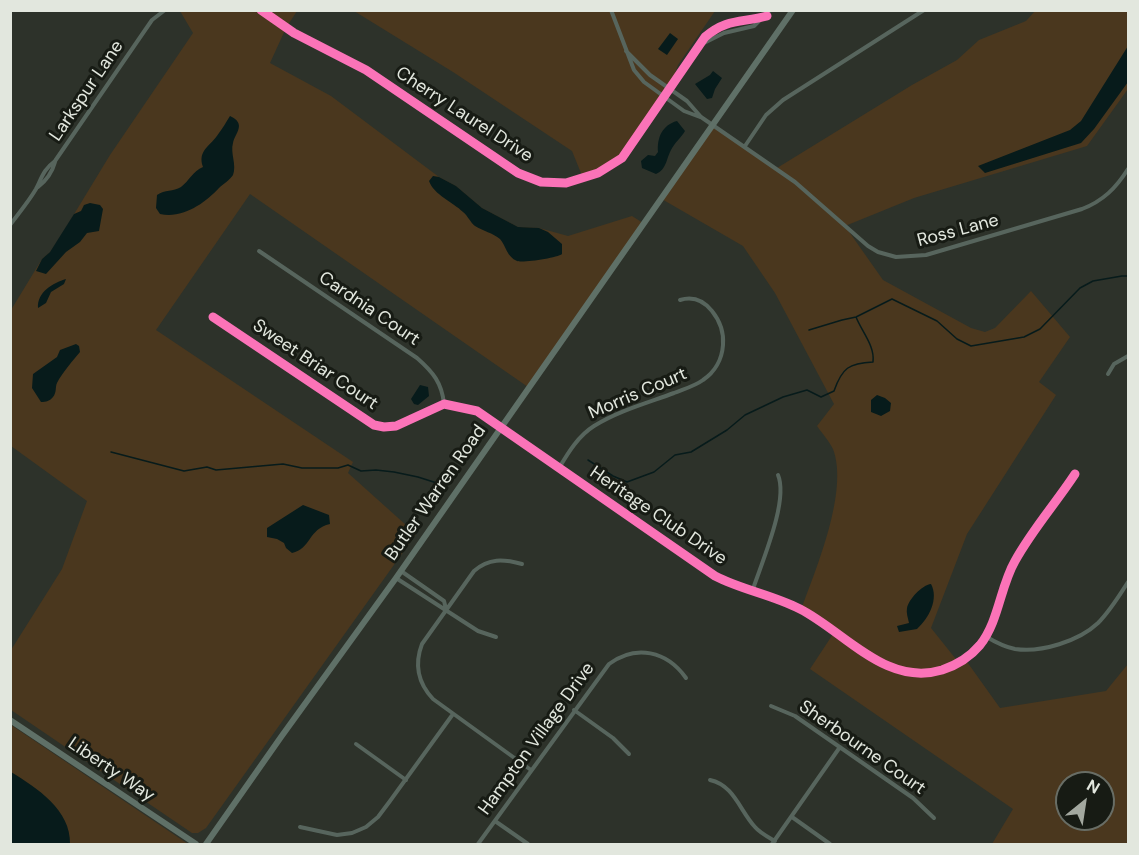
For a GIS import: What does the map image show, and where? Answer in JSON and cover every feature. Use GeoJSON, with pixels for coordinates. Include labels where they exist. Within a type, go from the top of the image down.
{"type":"FeatureCollection","features":[{"type":"Feature","properties":{"kind":"main road","name":"Butler Warren Road"},"geometry":{"type":"LineString","coordinates":[[206,844],[280,737],[396,578],[792,10]]}},
{"type":"Feature","properties":{"kind":"main road","name":"Liberty Way"},"geometry":{"type":"LineString","coordinates":[[10,720],[196,844]]}},
{"type":"Feature","properties":{"kind":"street","name":"Larkspur Lane"},"geometry":{"type":"LineString","coordinates":[[10,225],[53,170],[55,161],[151,21],[165,10]]}},
{"type":"Feature","properties":{"kind":"street","name":"Cherry Laurel Drive"},"geometry":{"type":"LineString","coordinates":[[261,10],[294,33],[366,70],[518,172],[541,182],[566,183],[598,173],[622,158],[705,37],[713,30],[731,21],[767,16]]}},
{"type":"Feature","properties":{"kind":"street"},"geometry":{"type":"LineString","coordinates":[[611,10],[634,70],[644,82],[684,111],[701,117]]}},
{"type":"Feature","properties":{"kind":"street"},"geometry":{"type":"LineString","coordinates":[[701,44],[724,33],[754,26],[767,16],[770,10]]}},
{"type":"Feature","properties":{"kind":"street"},"geometry":{"type":"LineString","coordinates":[[744,147],[766,115],[783,100],[924,10]]}},
{"type":"Feature","properties":{"kind":"street"},"geometry":{"type":"LineString","coordinates":[[626,51],[650,75],[687,101],[701,117]]}},
{"type":"Feature","properties":{"kind":"street","name":"Ross Lane"},"geometry":{"type":"LineString","coordinates":[[701,117],[795,182],[868,246],[885,255],[896,257],[926,255],[1082,209],[1108,194],[1128,170]]}},
{"type":"Feature","properties":{"kind":"street","name":"Cardnia Court"},"geometry":{"type":"LineString","coordinates":[[260,251],[416,358],[438,380],[444,404]]}},
{"type":"Feature","properties":{"kind":"street","name":"Morris Court"},"geometry":{"type":"LineString","coordinates":[[559,468],[576,442],[592,427],[616,414],[697,384],[715,369],[723,343],[718,320],[711,310],[699,300],[688,298],[680,300]]}},
{"type":"Feature","properties":{"kind":"street","name":"Sweet Briar Court"},"geometry":{"type":"LineString","coordinates":[[213,317],[374,425],[396,426],[444,404]]}},
{"type":"Feature","properties":{"kind":"street"},"geometry":{"type":"LineString","coordinates":[[1108,374],[1114,364],[1128,356]]}},
{"type":"Feature","properties":{"kind":"street"},"geometry":{"type":"LineString","coordinates":[[444,404],[477,411],[501,427]]}},
{"type":"Feature","properties":{"kind":"street","name":"Heritage Club Drive"},"geometry":{"type":"LineString","coordinates":[[501,427],[725,582],[801,610],[882,663],[903,671],[930,672],[948,668],[970,654],[986,636],[1015,561],[1075,474]]}},
{"type":"Feature","properties":{"kind":"street"},"geometry":{"type":"LineString","coordinates":[[752,592],[777,512],[781,489],[778,475]]}},
{"type":"Feature","properties":{"kind":"street"},"geometry":{"type":"LineString","coordinates":[[522,564],[499,560],[483,564],[469,577],[422,644],[418,656],[418,668],[425,690],[433,699],[531,770]]}},
{"type":"Feature","properties":{"kind":"street"},"geometry":{"type":"LineString","coordinates":[[400,571],[444,602],[446,609]]}},
{"type":"Feature","properties":{"kind":"street"},"geometry":{"type":"LineString","coordinates":[[396,578],[478,631],[496,637]]}},
{"type":"Feature","properties":{"kind":"street"},"geometry":{"type":"LineString","coordinates":[[986,636],[1006,646],[1021,650],[1044,647],[1070,639],[1097,624],[1128,582]]}},
{"type":"Feature","properties":{"kind":"street","name":"Hampton Village Drive"},"geometry":{"type":"LineString","coordinates":[[478,844],[609,664],[631,653],[643,651],[655,653],[672,663],[686,678]]}},
{"type":"Feature","properties":{"kind":"street","name":"Sherbourne Court"},"geometry":{"type":"LineString","coordinates":[[771,706],[795,716],[913,798],[934,818]]}},
{"type":"Feature","properties":{"kind":"street"},"geometry":{"type":"LineString","coordinates":[[574,710],[613,738],[629,754]]}},
{"type":"Feature","properties":{"kind":"street"},"geometry":{"type":"LineString","coordinates":[[300,827],[337,835],[360,831],[378,817],[453,714]]}},
{"type":"Feature","properties":{"kind":"street"},"geometry":{"type":"LineString","coordinates":[[356,744],[406,780]]}},
{"type":"Feature","properties":{"kind":"street"},"geometry":{"type":"LineString","coordinates":[[710,780],[723,785],[742,807],[757,830],[773,843],[840,747]]}},
{"type":"Feature","properties":{"kind":"street"},"geometry":{"type":"LineString","coordinates":[[792,817],[830,844]]}},
{"type":"Feature","properties":{"kind":"street"},"geometry":{"type":"LineString","coordinates":[[495,821],[528,844]]}},
{"type":"Feature","properties":{"kind":"shaded area"},"geometry":{"type":"Polygon","coordinates":[[[180,11],[297,11],[286,28],[270,63],[331,96],[439,177],[456,186],[482,208],[518,227],[539,228],[568,236],[632,216],[643,223],[528,387],[250,194],[156,330],[353,462],[348,473],[416,534],[206,828],[198,833],[192,833],[11,710],[11,650],[62,569],[87,501],[11,446],[11,310],[42,259],[50,252],[62,234],[110,155],[193,33],[180,11]]]}},
{"type":"Feature","properties":{"kind":"shaded area"},"geometry":{"type":"Polygon","coordinates":[[[354,11],[715,11],[678,65],[669,90],[622,158],[605,170],[583,178],[572,151],[453,72],[354,11]]]}},
{"type":"Feature","properties":{"kind":"shaded area"},"geometry":{"type":"Polygon","coordinates":[[[1035,11],[1128,11],[1128,89],[1087,146],[914,198],[845,226],[883,280],[971,328],[985,332],[995,328],[1031,291],[1070,337],[1039,382],[1056,395],[967,534],[931,628],[959,663],[965,659],[1000,708],[1106,691],[1128,664],[1128,844],[992,844],[1013,809],[810,669],[835,631],[801,610],[822,552],[834,508],[837,466],[833,449],[817,426],[834,404],[775,293],[743,246],[660,198],[712,124],[777,168],[957,60],[979,40],[1026,21],[1035,11]]]}},
{"type":"Feature","properties":{"kind":"shaded area"},"geometry":{"type":"Polygon","coordinates":[[[11,725],[188,844],[11,844],[11,725]]]}},
{"type":"Feature","properties":{"kind":"water"},"geometry":{"type":"Polygon","coordinates":[[[670,33],[678,39],[667,55],[658,49],[670,33]]]}},
{"type":"Feature","properties":{"kind":"water"},"geometry":{"type":"Polygon","coordinates":[[[1128,46],[1128,82],[1081,143],[985,173],[978,166],[1070,130],[1081,121],[1128,46]]]}},
{"type":"Feature","properties":{"kind":"water"},"geometry":{"type":"Polygon","coordinates":[[[713,71],[722,78],[712,98],[707,99],[695,84],[713,71]]]}},
{"type":"Feature","properties":{"kind":"water"},"geometry":{"type":"Polygon","coordinates":[[[230,116],[239,125],[232,147],[234,171],[232,177],[193,208],[177,214],[160,214],[156,208],[157,195],[181,187],[203,167],[203,152],[230,116]]]}},
{"type":"Feature","properties":{"kind":"water"},"geometry":{"type":"Polygon","coordinates":[[[677,121],[685,131],[669,153],[666,164],[656,174],[642,168],[641,161],[648,155],[655,156],[658,152],[658,142],[664,129],[677,121]]]}},
{"type":"Feature","properties":{"kind":"water"},"geometry":{"type":"Polygon","coordinates":[[[433,176],[456,186],[482,208],[518,227],[539,228],[548,232],[562,244],[562,254],[533,261],[517,261],[509,254],[500,239],[475,226],[463,212],[431,186],[429,181],[433,176]]]}},
{"type":"Feature","properties":{"kind":"water"},"geometry":{"type":"Polygon","coordinates":[[[90,203],[100,205],[103,209],[99,231],[87,233],[46,274],[36,271],[74,214],[90,203]]]}},
{"type":"Feature","properties":{"kind":"water"},"geometry":{"type":"Polygon","coordinates":[[[66,279],[64,284],[51,292],[46,303],[38,308],[38,302],[43,293],[51,286],[66,279]]]}},
{"type":"Feature","properties":{"kind":"water"},"geometry":{"type":"Polygon","coordinates":[[[76,344],[80,352],[59,379],[52,398],[41,402],[32,388],[33,374],[57,357],[60,350],[76,344]]]}},
{"type":"Feature","properties":{"kind":"water"},"geometry":{"type":"Polygon","coordinates":[[[420,385],[428,387],[429,396],[418,405],[414,404],[411,399],[420,385]]]}},
{"type":"Feature","properties":{"kind":"water"},"geometry":{"type":"Polygon","coordinates":[[[877,395],[891,403],[890,411],[881,416],[871,412],[871,400],[877,395]]]}},
{"type":"Feature","properties":{"kind":"water"},"geometry":{"type":"Polygon","coordinates":[[[303,505],[329,515],[330,524],[317,530],[303,547],[292,553],[284,543],[267,537],[267,528],[303,505]]]}},
{"type":"Feature","properties":{"kind":"water"},"geometry":{"type":"Polygon","coordinates":[[[931,584],[933,602],[925,619],[917,629],[899,632],[897,626],[909,623],[907,610],[910,601],[916,593],[931,584]]]}},
{"type":"Feature","properties":{"kind":"water"},"geometry":{"type":"Polygon","coordinates":[[[11,772],[31,785],[59,810],[69,832],[70,844],[11,844],[11,772]]]}},
{"type":"Feature","properties":{"kind":"waterway"},"geometry":{"type":"LineString","coordinates":[[809,330],[856,317],[892,299],[937,321],[957,339],[971,346],[1024,337],[1040,329],[1080,288],[1093,281],[1128,276]]}},
{"type":"Feature","properties":{"kind":"waterway"},"geometry":{"type":"LineString","coordinates":[[588,460],[627,482],[654,472],[675,455],[691,452],[727,430],[745,415],[783,397],[807,390],[821,397],[834,391],[840,377],[848,368],[873,362],[870,345],[856,317]]}},
{"type":"Feature","properties":{"kind":"waterway"},"geometry":{"type":"LineString","coordinates":[[111,452],[184,471],[207,467],[216,470],[283,464],[302,468],[338,468],[348,465],[361,471],[394,472],[443,485]]}},
{"type":"Feature","properties":{"kind":"cycle path"},"geometry":{"type":"LineString","coordinates":[[261,10],[294,33],[366,70],[518,173],[541,182],[566,183],[598,173],[622,158],[705,37],[728,24],[767,16]]}},
{"type":"Feature","properties":{"kind":"cycle path"},"geometry":{"type":"LineString","coordinates":[[213,317],[374,425],[396,426],[444,404],[477,411],[715,576],[800,609],[867,654],[903,671],[922,673],[942,670],[963,660],[980,645],[991,625],[1015,561],[1075,474]]}}]}
